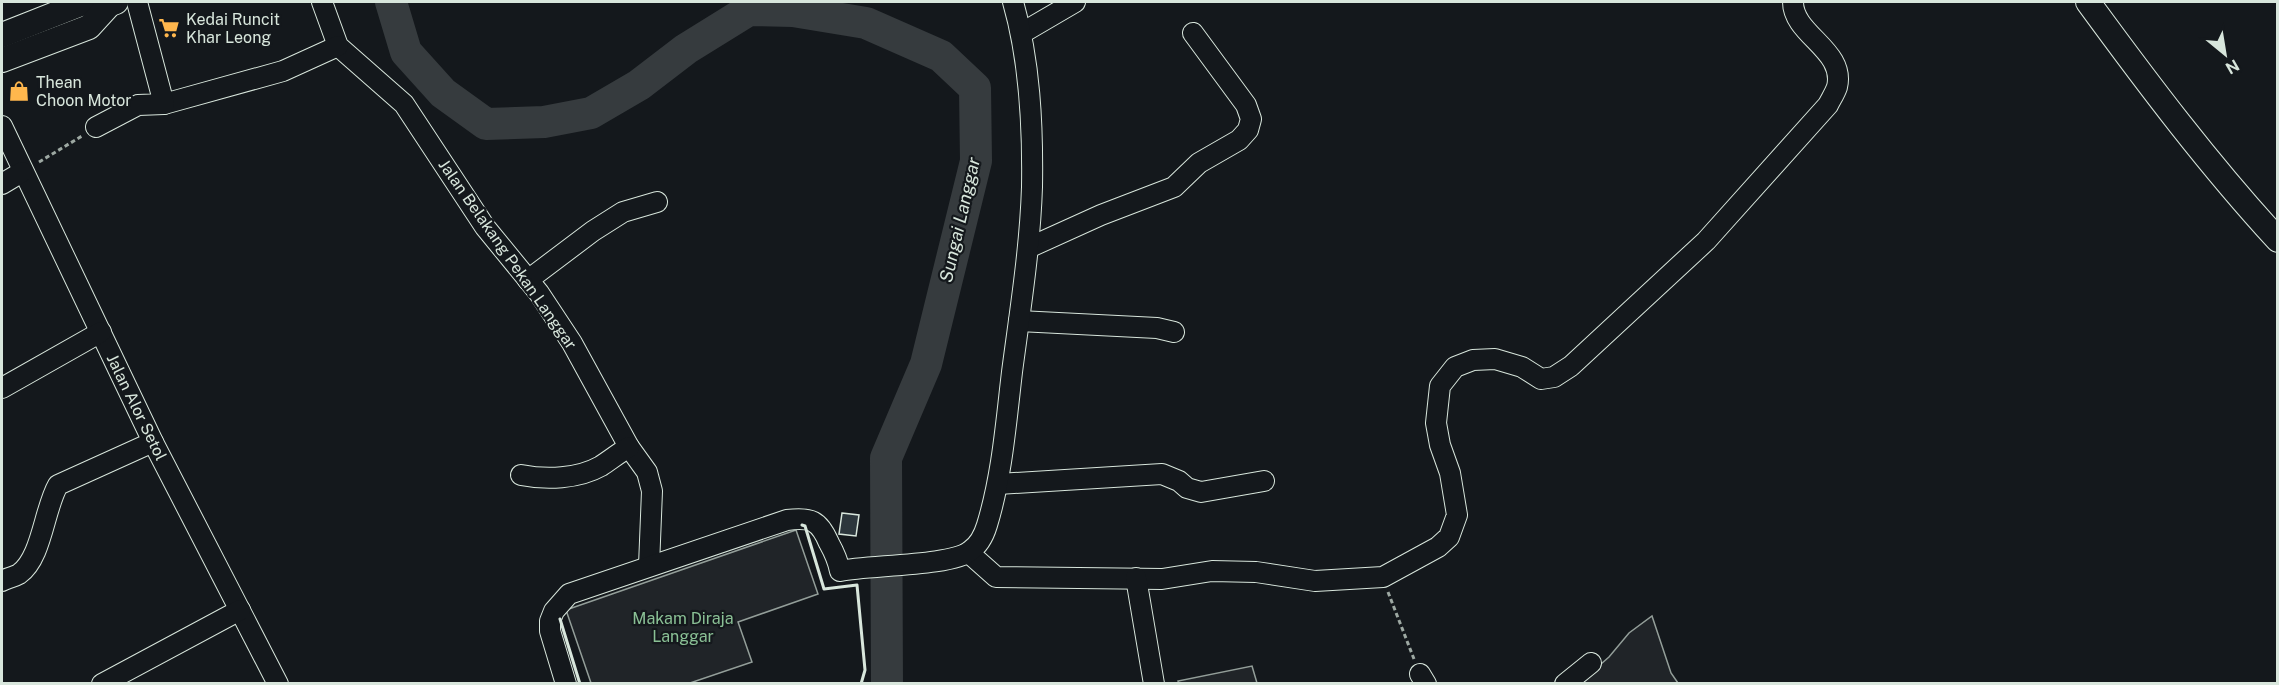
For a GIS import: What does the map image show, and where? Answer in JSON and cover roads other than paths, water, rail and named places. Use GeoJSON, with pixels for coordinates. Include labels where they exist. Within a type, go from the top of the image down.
{"type":"FeatureCollection","features":[{"type":"Feature","properties":{"kind":"main road"},"geometry":{"type":"LineString","coordinates":[[2088,2],[2145,80],[2235,193],[2277,240]]}},
{"type":"Feature","properties":{"kind":"main road"},"geometry":{"type":"LineString","coordinates":[[2,35],[83,3],[113,3]]}},
{"type":"Feature","properties":{"kind":"main road"},"geometry":{"type":"LineString","coordinates":[[2,60],[89,27],[113,3]]}},
{"type":"Feature","properties":{"kind":"street"},"geometry":{"type":"LineString","coordinates":[[137,2],[164,104]]}},
{"type":"Feature","properties":{"kind":"street","name":"Jalan Belakang Pekan Langgar"},"geometry":{"type":"LineString","coordinates":[[322,2],[338,46],[404,104],[485,227],[528,280],[572,343],[628,447],[647,472],[652,491],[650,567]]}},
{"type":"Feature","properties":{"kind":"street"},"geometry":{"type":"LineString","coordinates":[[566,684],[550,631],[550,621],[554,610],[569,594],[787,520],[803,518],[817,523],[824,532],[840,571],[944,560],[969,553],[980,541],[998,484],[1028,248],[1032,186],[1030,101],[1022,33],[1013,2]]}},
{"type":"Feature","properties":{"kind":"street"},"geometry":{"type":"LineString","coordinates":[[1022,33],[1075,2]]}},
{"type":"Feature","properties":{"kind":"street"},"geometry":{"type":"LineString","coordinates":[[969,553],[996,577],[1162,579],[1212,571],[1256,572],[1315,581],[1383,577],[1438,547],[1449,537],[1457,515],[1450,473],[1440,445],[1436,423],[1440,386],[1455,367],[1473,360],[1495,359],[1522,367],[1541,379],[1554,377],[1571,366],[1706,241],[1828,105],[1837,87],[1831,58],[1796,16],[1793,2]]}},
{"type":"Feature","properties":{"kind":"street"},"geometry":{"type":"LineString","coordinates":[[1028,248],[1101,215],[1174,187],[1198,164],[1239,140],[1248,130],[1251,119],[1246,105],[1193,33]]}},
{"type":"Feature","properties":{"kind":"street"},"geometry":{"type":"LineString","coordinates":[[96,128],[138,105],[164,104],[283,71],[338,46]]}},
{"type":"Feature","properties":{"kind":"street","name":"Jalan Alor Setol"},"geometry":{"type":"LineString","coordinates":[[2,126],[153,442],[278,684]]}},
{"type":"Feature","properties":{"kind":"street"},"geometry":{"type":"LineString","coordinates":[[2,184],[22,172]]}},
{"type":"Feature","properties":{"kind":"street"},"geometry":{"type":"LineString","coordinates":[[528,280],[593,231],[623,212],[657,202]]}},
{"type":"Feature","properties":{"kind":"street"},"geometry":{"type":"LineString","coordinates":[[1019,321],[1157,328],[1174,332]]}},
{"type":"Feature","properties":{"kind":"street"},"geometry":{"type":"LineString","coordinates":[[2,388],[100,332]]}},
{"type":"Feature","properties":{"kind":"street"},"geometry":{"type":"LineString","coordinates":[[2,581],[18,574],[28,565],[38,544],[50,499],[58,485],[153,442]]}},
{"type":"Feature","properties":{"kind":"street"},"geometry":{"type":"LineString","coordinates":[[521,475],[543,480],[566,477],[599,467],[628,447]]}},
{"type":"Feature","properties":{"kind":"street"},"geometry":{"type":"LineString","coordinates":[[998,484],[1162,474],[1179,481],[1187,488],[1201,492],[1264,481]]}},
{"type":"Feature","properties":{"kind":"street"},"geometry":{"type":"LineString","coordinates":[[1136,578],[1154,684]]}},
{"type":"Feature","properties":{"kind":"street"},"geometry":{"type":"LineString","coordinates":[[102,684],[240,609]]}},
{"type":"Feature","properties":{"kind":"street"},"geometry":{"type":"LineString","coordinates":[[1565,684],[1591,663]]}},
{"type":"Feature","properties":{"kind":"waterway","name":"Sungai Langgar"},"geometry":{"type":"LineString","coordinates":[[391,2],[406,52],[443,93],[486,124],[544,122],[591,113],[639,85],[686,49],[749,10],[793,11],[866,23],[941,56],[975,88],[976,161],[926,364],[886,458],[887,684]]}},
{"type":"Feature","properties":{"kind":"place","name":"Kedai Runcit Khar Leong"},"geometry":{"type":"Point","coordinates":[169,28]}},
{"type":"Feature","properties":{"kind":"place","name":"Thean Choon Motor"},"geometry":{"type":"Point","coordinates":[19,91]}},
{"type":"Feature","properties":{"kind":"park label","name":"Makam Diraja Langgar"},"geometry":{"type":"Point","coordinates":[683,627]}}]}
